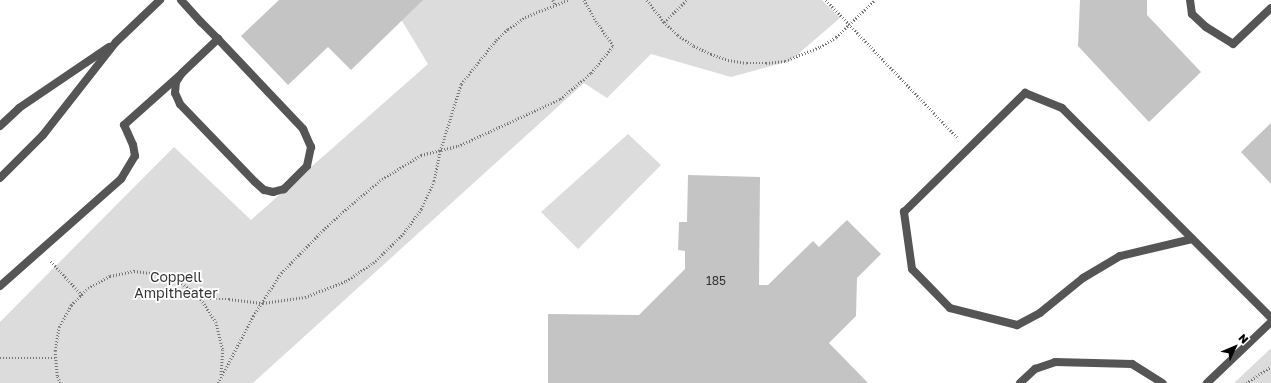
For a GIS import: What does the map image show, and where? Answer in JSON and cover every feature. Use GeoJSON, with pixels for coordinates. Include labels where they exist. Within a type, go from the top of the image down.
{"type":"FeatureCollection","features":[{"type":"Feature","properties":{"kind":"street"},"geometry":{"type":"LineString","coordinates":[[0,178],[42,135],[116,42],[160,0]]}},
{"type":"Feature","properties":{"kind":"street"},"geometry":{"type":"LineString","coordinates":[[181,0],[303,129],[311,147],[307,166],[284,189],[273,192],[264,190],[180,104],[175,93],[176,82],[182,73]]}},
{"type":"Feature","properties":{"kind":"street"},"geometry":{"type":"LineString","coordinates":[[1190,0],[1192,14],[1206,27],[1233,44],[1271,8]]}},
{"type":"Feature","properties":{"kind":"street"},"geometry":{"type":"LineString","coordinates":[[0,286],[121,180],[135,156],[133,145],[124,125],[218,39]]}},
{"type":"Feature","properties":{"kind":"street"},"geometry":{"type":"LineString","coordinates":[[0,126],[19,108],[116,42]]}},
{"type":"Feature","properties":{"kind":"street"},"geometry":{"type":"LineString","coordinates":[[1192,239],[1120,256],[1083,278],[1040,313],[1017,325],[950,308],[912,269],[904,212],[1025,93],[1062,108],[1271,318]]}},
{"type":"Feature","properties":{"kind":"street"},"geometry":{"type":"LineString","coordinates":[[1207,383],[1271,322]]}},
{"type":"Feature","properties":{"kind":"street"},"geometry":{"type":"LineString","coordinates":[[1020,383],[1035,369],[1055,362],[1132,364],[1162,383]]}},
{"type":"Feature","properties":{"kind":"path"},"geometry":{"type":"LineString","coordinates":[[554,0],[555,5]]}},
{"type":"Feature","properties":{"kind":"path"},"geometry":{"type":"LineString","coordinates":[[201,299],[229,299],[263,302],[305,296],[346,281],[373,263],[403,234],[421,209],[434,181],[440,150],[460,84],[479,60],[508,29],[525,17],[568,0]]}},
{"type":"Feature","properties":{"kind":"path"},"geometry":{"type":"LineString","coordinates":[[218,383],[253,316],[281,273],[325,228],[382,179],[421,155],[458,146],[560,99],[591,73],[613,46],[596,22],[584,0]]}},
{"type":"Feature","properties":{"kind":"path"},"geometry":{"type":"LineString","coordinates":[[647,0],[664,22],[683,39],[711,54],[747,63],[785,61],[803,55],[836,37],[875,0]]}},
{"type":"Feature","properties":{"kind":"path"},"geometry":{"type":"LineString","coordinates":[[664,22],[687,0]]}},
{"type":"Feature","properties":{"kind":"path"},"geometry":{"type":"LineString","coordinates":[[826,0],[968,149]]}},
{"type":"Feature","properties":{"kind":"path"},"geometry":{"type":"LineString","coordinates":[[41,250],[82,295]]}},
{"type":"Feature","properties":{"kind":"path"},"geometry":{"type":"LineString","coordinates":[[60,383],[57,376],[55,351],[59,327],[71,305],[88,288],[110,276],[134,271],[159,274],[182,283],[201,299],[216,322],[223,350],[220,378]]}},
{"type":"Feature","properties":{"kind":"path"},"geometry":{"type":"LineString","coordinates":[[0,358],[55,358]]}},
{"type":"Feature","properties":{"kind":"path"},"geometry":{"type":"LineString","coordinates":[[1246,383],[1271,367]]}},
{"type":"Feature","properties":{"kind":"green space","name":"Coppell Ampitheater"},"geometry":{"type":"Polygon","coordinates":[[[406,0],[822,0],[840,18],[790,61],[731,77],[651,54],[607,98],[584,83],[253,383],[0,383],[0,322],[174,147],[251,220],[428,64],[396,11],[406,0]]]}},
{"type":"Feature","properties":{"kind":"green space"},"geometry":{"type":"Polygon","coordinates":[[[628,134],[661,165],[578,249],[541,212],[628,134]]]}},
{"type":"Feature","properties":{"kind":"green space"},"geometry":{"type":"Polygon","coordinates":[[[1271,348],[1271,383],[1234,383],[1268,351],[1271,348]]]}},
{"type":"Feature","properties":{"kind":"building"},"geometry":{"type":"Polygon","coordinates":[[[279,0],[423,0],[351,70],[328,47],[288,85],[241,36],[279,0]]]}},
{"type":"Feature","properties":{"kind":"building"},"geometry":{"type":"Polygon","coordinates":[[[1080,0],[1147,0],[1147,15],[1201,72],[1149,122],[1078,46],[1080,0]]]}},
{"type":"Feature","properties":{"kind":"building"},"geometry":{"type":"Polygon","coordinates":[[[1271,123],[1271,184],[1241,152],[1271,123]]]}},
{"type":"Feature","properties":{"kind":"building"},"geometry":{"type":"Polygon","coordinates":[[[688,175],[760,177],[759,285],[768,285],[813,241],[819,247],[847,220],[881,254],[857,278],[856,316],[829,343],[868,383],[548,383],[548,314],[639,315],[685,269],[685,251],[678,250],[679,222],[687,222],[688,175]]]}}]}
